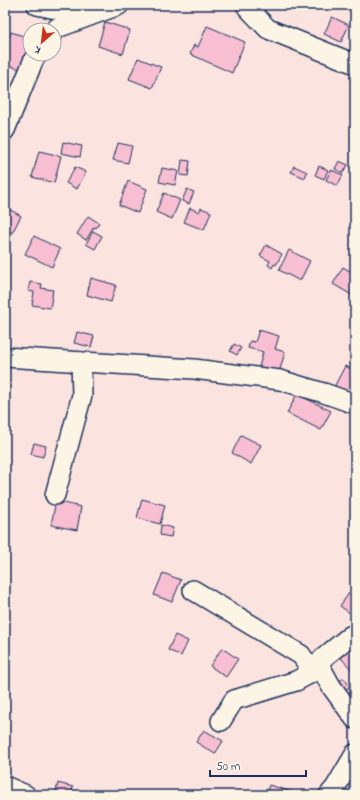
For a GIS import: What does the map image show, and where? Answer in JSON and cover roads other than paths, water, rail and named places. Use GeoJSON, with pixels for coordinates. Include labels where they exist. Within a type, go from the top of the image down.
{"type":"FeatureCollection","features":[{"type":"Feature","properties":{"kind":"street"},"geometry":{"type":"LineString","coordinates":[[37,5],[89,16]]}},
{"type":"Feature","properties":{"kind":"street"},"geometry":{"type":"LineString","coordinates":[[62,26],[119,5]]}},
{"type":"Feature","properties":{"kind":"street"},"geometry":{"type":"LineString","coordinates":[[247,5],[247,7],[268,29],[355,64]]}},
{"type":"Feature","properties":{"kind":"street"},"geometry":{"type":"LineString","coordinates":[[5,130],[33,62]]}},
{"type":"Feature","properties":{"kind":"street"},"geometry":{"type":"LineString","coordinates":[[5,357],[194,369],[280,380],[355,404]]}},
{"type":"Feature","properties":{"kind":"street"},"geometry":{"type":"LineString","coordinates":[[55,495],[82,395],[81,362]]}},
{"type":"Feature","properties":{"kind":"street"},"geometry":{"type":"LineString","coordinates":[[193,590],[301,655],[317,669],[355,719]]}},
{"type":"Feature","properties":{"kind":"street"},"geometry":{"type":"LineString","coordinates":[[221,721],[234,700],[296,681],[317,669],[322,659],[350,636],[355,634]]}},
{"type":"Feature","properties":{"kind":"street"},"geometry":{"type":"LineString","coordinates":[[329,795],[335,788],[355,754]]}},
{"type":"Feature","properties":{"kind":"street"},"geometry":{"type":"LineString","coordinates":[[5,786],[26,795]]}}]}
